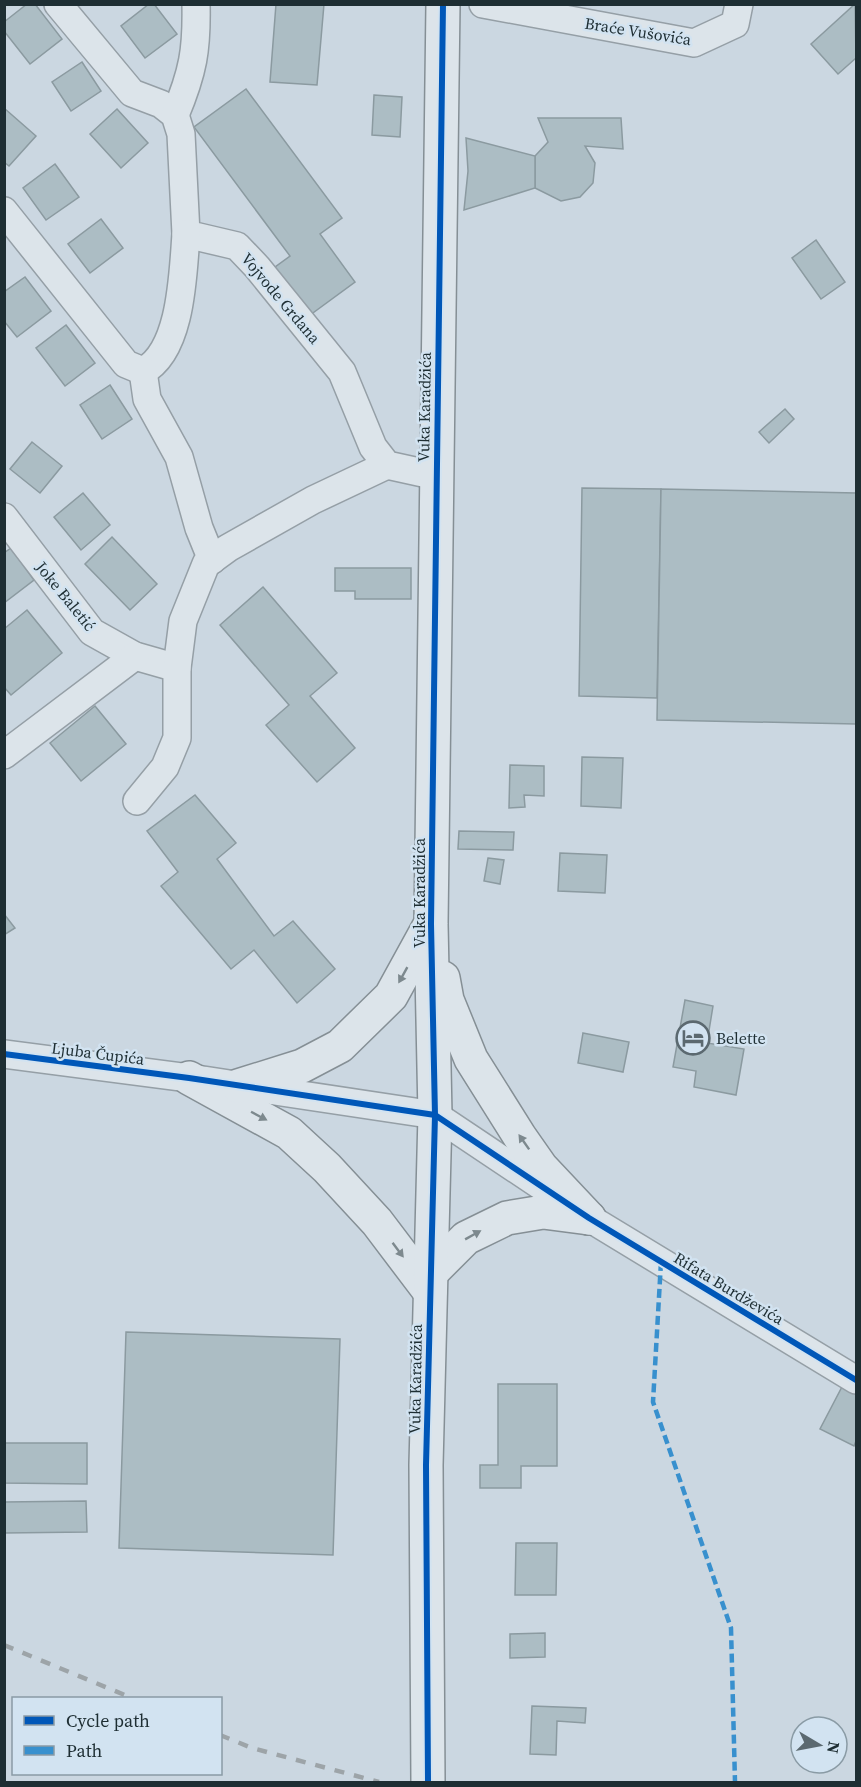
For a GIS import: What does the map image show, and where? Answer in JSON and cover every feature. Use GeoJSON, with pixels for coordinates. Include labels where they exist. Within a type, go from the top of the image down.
{"type":"FeatureCollection","features":[{"type":"Feature","properties":{"kind":"street"},"geometry":{"type":"LineString","coordinates":[[58,4],[132,93],[161,105],[175,114]]}},
{"type":"Feature","properties":{"kind":"street"},"geometry":{"type":"LineString","coordinates":[[4,212],[126,364],[140,370],[148,368],[162,353],[174,325],[182,290],[186,234],[181,134],[175,114],[189,82],[197,41],[196,4]]}},
{"type":"Feature","properties":{"kind":"street","name":"Vuka Karadžića"},"geometry":{"type":"LineString","coordinates":[[428,1782],[426,1465],[435,1114],[431,924],[443,4]]}},
{"type":"Feature","properties":{"kind":"street","name":"Braće Vušovića"},"geometry":{"type":"LineString","coordinates":[[483,4],[694,43],[735,24],[739,4]]}},
{"type":"Feature","properties":{"kind":"street","name":"Vojvode Grdana"},"geometry":{"type":"LineString","coordinates":[[186,234],[237,246],[257,267],[342,372],[373,447],[387,465]]}},
{"type":"Feature","properties":{"kind":"street"},"geometry":{"type":"LineString","coordinates":[[140,370],[147,399],[179,457],[199,528],[212,560]]}},
{"type":"Feature","properties":{"kind":"street"},"geometry":{"type":"LineString","coordinates":[[137,801],[165,767],[177,738],[177,668],[183,621],[206,564],[228,548],[313,500],[387,465],[436,476]]}},
{"type":"Feature","properties":{"kind":"street","name":"Joke Baletić"},"geometry":{"type":"LineString","coordinates":[[4,517],[92,633],[135,656],[177,668]]}},
{"type":"Feature","properties":{"kind":"street"},"geometry":{"type":"LineString","coordinates":[[4,755],[135,656]]}},
{"type":"Feature","properties":{"kind":"street"},"geometry":{"type":"LineString","coordinates":[[238,1086],[302,1066],[340,1046],[391,996],[431,924]]}},
{"type":"Feature","properties":{"kind":"street"},"geometry":{"type":"LineString","coordinates":[[431,924],[447,1000],[471,1059],[541,1167],[589,1218]]}},
{"type":"Feature","properties":{"kind":"street","name":"Ljuba Čupića"},"geometry":{"type":"LineString","coordinates":[[4,1054],[435,1114]]}},
{"type":"Feature","properties":{"kind":"street"},"geometry":{"type":"LineString","coordinates":[[189,1078],[290,1133],[327,1168],[430,1283],[466,1238],[507,1218],[543,1212],[589,1218]]}},
{"type":"Feature","properties":{"kind":"street","name":"Rifata Burdževića"},"geometry":{"type":"LineString","coordinates":[[435,1114],[589,1218],[856,1380]]}},
{"type":"Feature","properties":{"kind":"building"},"geometry":{"type":"Polygon","coordinates":[[[27,4],[35,4],[62,39],[30,64],[4,31],[4,22],[27,4]]]}},
{"type":"Feature","properties":{"kind":"building"},"geometry":{"type":"Polygon","coordinates":[[[149,4],[154,4],[177,34],[145,58],[121,26],[149,4]]]}},
{"type":"Feature","properties":{"kind":"building"},"geometry":{"type":"Polygon","coordinates":[[[276,4],[324,4],[317,85],[270,82],[276,4]]]}},
{"type":"Feature","properties":{"kind":"building"},"geometry":{"type":"Polygon","coordinates":[[[855,4],[856,58],[838,74],[811,44],[855,4]]]}},
{"type":"Feature","properties":{"kind":"building"},"geometry":{"type":"Polygon","coordinates":[[[82,62],[101,91],[71,111],[52,82],[82,62]]]}},
{"type":"Feature","properties":{"kind":"building"},"geometry":{"type":"Polygon","coordinates":[[[246,89],[342,218],[320,234],[355,282],[306,318],[271,270],[290,256],[194,127],[246,89]]]}},
{"type":"Feature","properties":{"kind":"building"},"geometry":{"type":"Polygon","coordinates":[[[374,95],[402,97],[400,137],[372,135],[374,95]]]}},
{"type":"Feature","properties":{"kind":"building"},"geometry":{"type":"Polygon","coordinates":[[[4,108],[36,136],[9,166],[4,162],[4,108]]]}},
{"type":"Feature","properties":{"kind":"building"},"geometry":{"type":"Polygon","coordinates":[[[117,109],[148,143],[121,168],[90,134],[117,109]]]}},
{"type":"Feature","properties":{"kind":"building"},"geometry":{"type":"Polygon","coordinates":[[[538,118],[621,118],[623,149],[585,146],[595,163],[593,183],[580,197],[561,201],[535,188],[535,156],[548,142],[538,118]]]}},
{"type":"Feature","properties":{"kind":"building"},"geometry":{"type":"Polygon","coordinates":[[[466,138],[535,156],[535,188],[464,210],[468,171],[466,138]]]}},
{"type":"Feature","properties":{"kind":"building"},"geometry":{"type":"Polygon","coordinates":[[[55,164],[79,197],[46,220],[23,188],[55,164]]]}},
{"type":"Feature","properties":{"kind":"building"},"geometry":{"type":"Polygon","coordinates":[[[101,219],[123,248],[90,273],[68,244],[101,219]]]}},
{"type":"Feature","properties":{"kind":"building"},"geometry":{"type":"Polygon","coordinates":[[[816,240],[845,282],[821,299],[792,258],[816,240]]]}},
{"type":"Feature","properties":{"kind":"building"},"geometry":{"type":"Polygon","coordinates":[[[25,277],[51,311],[17,337],[4,321],[4,292],[25,277]]]}},
{"type":"Feature","properties":{"kind":"building"},"geometry":{"type":"Polygon","coordinates":[[[66,325],[95,363],[65,386],[36,348],[66,325]]]}},
{"type":"Feature","properties":{"kind":"building"},"geometry":{"type":"Polygon","coordinates":[[[110,385],[132,419],[102,439],[80,405],[110,385]]]}},
{"type":"Feature","properties":{"kind":"building"},"geometry":{"type":"Polygon","coordinates":[[[785,409],[794,419],[769,443],[759,432],[785,409]]]}},
{"type":"Feature","properties":{"kind":"building"},"geometry":{"type":"Polygon","coordinates":[[[32,442],[62,466],[40,493],[10,469],[32,442]]]}},
{"type":"Feature","properties":{"kind":"building"},"geometry":{"type":"Polygon","coordinates":[[[582,488],[661,489],[657,698],[579,696],[582,488]]]}},
{"type":"Feature","properties":{"kind":"building"},"geometry":{"type":"Polygon","coordinates":[[[661,489],[856,493],[856,724],[657,720],[661,489]]]}},
{"type":"Feature","properties":{"kind":"building"},"geometry":{"type":"Polygon","coordinates":[[[83,493],[110,525],[81,550],[54,517],[83,493]]]}},
{"type":"Feature","properties":{"kind":"building"},"geometry":{"type":"Polygon","coordinates":[[[112,537],[157,584],[130,610],[85,564],[112,537]]]}},
{"type":"Feature","properties":{"kind":"building"},"geometry":{"type":"Polygon","coordinates":[[[11,548],[34,580],[4,603],[4,553],[11,548]]]}},
{"type":"Feature","properties":{"kind":"building"},"geometry":{"type":"Polygon","coordinates":[[[335,568],[411,568],[411,599],[355,599],[355,591],[335,591],[335,568]]]}},
{"type":"Feature","properties":{"kind":"building"},"geometry":{"type":"Polygon","coordinates":[[[263,587],[337,673],[310,696],[355,748],[317,782],[266,725],[289,705],[220,625],[263,587]]]}},
{"type":"Feature","properties":{"kind":"building"},"geometry":{"type":"Polygon","coordinates":[[[27,610],[62,653],[11,695],[4,687],[4,629],[27,610]]]}},
{"type":"Feature","properties":{"kind":"building"},"geometry":{"type":"Polygon","coordinates":[[[95,706],[126,744],[81,781],[50,743],[95,706]]]}},
{"type":"Feature","properties":{"kind":"building"},"geometry":{"type":"Polygon","coordinates":[[[582,757],[623,758],[621,808],[581,806],[582,757]]]}},
{"type":"Feature","properties":{"kind":"building"},"geometry":{"type":"Polygon","coordinates":[[[510,765],[544,766],[544,796],[524,795],[525,807],[509,808],[510,765]]]}},
{"type":"Feature","properties":{"kind":"building"},"geometry":{"type":"Polygon","coordinates":[[[195,795],[236,843],[217,859],[274,936],[293,921],[335,969],[297,1003],[254,950],[231,969],[161,886],[178,872],[147,831],[195,795]]]}},
{"type":"Feature","properties":{"kind":"building"},"geometry":{"type":"Polygon","coordinates":[[[459,831],[514,832],[513,850],[458,849],[459,831]]]}},
{"type":"Feature","properties":{"kind":"building"},"geometry":{"type":"Polygon","coordinates":[[[560,853],[607,855],[605,893],[558,891],[560,853]]]}},
{"type":"Feature","properties":{"kind":"building"},"geometry":{"type":"Polygon","coordinates":[[[488,858],[504,860],[500,884],[484,881],[488,858]]]}},
{"type":"Feature","properties":{"kind":"building"},"geometry":{"type":"Polygon","coordinates":[[[4,914],[15,928],[4,935],[4,914]]]}},
{"type":"Feature","properties":{"kind":"building"},"geometry":{"type":"Polygon","coordinates":[[[685,1000],[713,1006],[707,1043],[744,1049],[736,1095],[694,1087],[696,1071],[673,1067],[685,1000]]]}},
{"type":"Feature","properties":{"kind":"building"},"geometry":{"type":"Polygon","coordinates":[[[583,1033],[629,1042],[623,1072],[578,1063],[583,1033]]]}},
{"type":"Feature","properties":{"kind":"building"},"geometry":{"type":"Polygon","coordinates":[[[126,1332],[340,1339],[333,1555],[119,1548],[126,1332]]]}},
{"type":"Feature","properties":{"kind":"building"},"geometry":{"type":"Polygon","coordinates":[[[844,1383],[856,1389],[856,1441],[854,1446],[820,1429],[844,1383]]]}},
{"type":"Feature","properties":{"kind":"building"},"geometry":{"type":"Polygon","coordinates":[[[498,1384],[557,1384],[557,1466],[521,1466],[521,1488],[480,1488],[480,1465],[498,1465],[498,1384]]]}},
{"type":"Feature","properties":{"kind":"building"},"geometry":{"type":"Polygon","coordinates":[[[4,1443],[87,1443],[87,1484],[4,1483],[4,1443]]]}},
{"type":"Feature","properties":{"kind":"building"},"geometry":{"type":"Polygon","coordinates":[[[86,1501],[87,1532],[4,1533],[4,1502],[86,1501]]]}},
{"type":"Feature","properties":{"kind":"building"},"geometry":{"type":"Polygon","coordinates":[[[516,1543],[557,1543],[556,1595],[515,1595],[516,1543]]]}},
{"type":"Feature","properties":{"kind":"building"},"geometry":{"type":"Polygon","coordinates":[[[545,1633],[545,1657],[510,1658],[510,1634],[545,1633]]]}},
{"type":"Feature","properties":{"kind":"building"},"geometry":{"type":"Polygon","coordinates":[[[532,1706],[586,1708],[585,1723],[557,1721],[556,1755],[530,1754],[532,1706]]]}},
{"type":"Feature","properties":{"kind":"railway"},"geometry":{"type":"LineString","coordinates":[[4,1645],[130,1697]]}},
{"type":"Feature","properties":{"kind":"railway"},"geometry":{"type":"LineString","coordinates":[[222,1736],[252,1748],[379,1782]]}},
{"type":"Feature","properties":{"kind":"marked path"},"geometry":{"type":"LineString","coordinates":[[661,1262],[653,1402],[731,1628],[735,1782]]}},
{"type":"Feature","properties":{"kind":"cycle path"},"geometry":{"type":"LineString","coordinates":[[428,1782],[426,1465],[435,1115],[431,924],[443,4]]}},
{"type":"Feature","properties":{"kind":"cycle path"},"geometry":{"type":"LineString","coordinates":[[4,1054],[189,1078],[435,1115],[589,1218],[856,1380]]}},
{"type":"Feature","properties":{"kind":"place","name":"Belette"},"geometry":{"type":"Point","coordinates":[693,1038]}}]}
